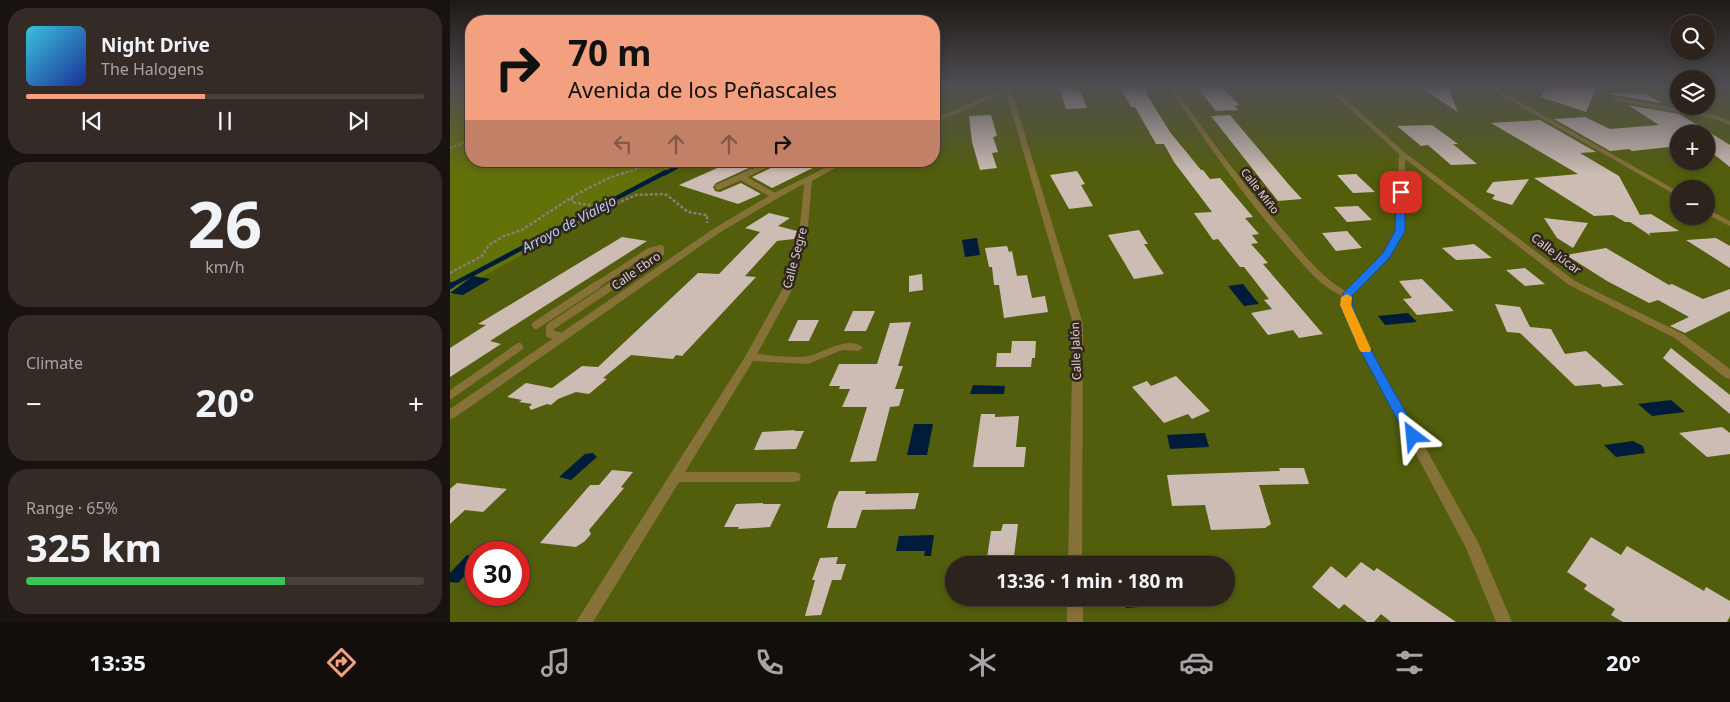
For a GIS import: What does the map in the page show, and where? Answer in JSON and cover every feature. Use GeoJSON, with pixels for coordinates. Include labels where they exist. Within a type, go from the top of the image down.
{"type":"FeatureCollection","features":[{"type":"Feature","properties":{"kind":"street","name":"Calle Jalón"},"geometry":{"type":"LineString","coordinates":[[1015,115],[1078,324],[1075,556]]}},
{"type":"Feature","properties":{"kind":"street","name":"Calle Miño"},"geometry":{"type":"LineString","coordinates":[[1191,115],[1261,212],[1323,282],[1347,295]]}},
{"type":"Feature","properties":{"kind":"street","name":"Calle Júcar"},"geometry":{"type":"LineString","coordinates":[[1359,115],[1402,153],[1572,283],[1679,336],[1730,374]]}},
{"type":"Feature","properties":{"kind":"street"},"geometry":{"type":"LineString","coordinates":[[1539,115],[1670,190]]}},
{"type":"Feature","properties":{"kind":"street"},"geometry":{"type":"LineString","coordinates":[[1703,115],[1719,118]]}},
{"type":"Feature","properties":{"kind":"street"},"geometry":{"type":"LineString","coordinates":[[1712,115],[1730,123]]}},
{"type":"Feature","properties":{"kind":"street"},"geometry":{"type":"LineString","coordinates":[[1402,153],[1400,231],[1387,254],[1347,295],[1346,305],[1362,342],[1474,546],[1504,622]]}},
{"type":"Feature","properties":{"kind":"street","name":"Calle Ebro"},"geometry":{"type":"LineString","coordinates":[[450,415],[721,228],[775,196],[833,167]]}},
{"type":"Feature","properties":{"kind":"street","name":"Calle Segre"},"geometry":{"type":"LineString","coordinates":[[584,622],[750,357],[787,290],[804,226],[808,180]]}},
{"type":"Feature","properties":{"kind":"street"},"geometry":{"type":"LineString","coordinates":[[1715,215],[1730,224]]}},
{"type":"Feature","properties":{"kind":"street"},"geometry":{"type":"LineString","coordinates":[[750,357],[808,360],[841,347],[858,348]]}},
{"type":"Feature","properties":{"kind":"street"},"geometry":{"type":"LineString","coordinates":[[674,476],[794,477]]}},
{"type":"Feature","properties":{"kind":"street"},"geometry":{"type":"LineString","coordinates":[[1074,622],[1075,606]]}},
{"type":"Feature","properties":{"kind":"lane"},"geometry":{"type":"LineString","coordinates":[[718,187],[762,167]]}},
{"type":"Feature","properties":{"kind":"lane"},"geometry":{"type":"LineString","coordinates":[[741,177],[775,196]]}},
{"type":"Feature","properties":{"kind":"lane"},"geometry":{"type":"LineString","coordinates":[[536,325],[649,251],[661,248],[661,253],[550,327],[550,334],[562,337]]}},
{"type":"Feature","properties":{"kind":"lane"},"geometry":{"type":"LineString","coordinates":[[450,395],[519,348]]}},
{"type":"Feature","properties":{"kind":"path"},"geometry":{"type":"LineString","coordinates":[[450,148],[465,142]]}},
{"type":"Feature","properties":{"kind":"path"},"geometry":{"type":"LineString","coordinates":[[450,272],[482,256],[489,245],[504,236],[522,230],[563,202],[572,200],[609,178],[642,167]]}},
{"type":"Feature","properties":{"kind":"path"},"geometry":{"type":"LineString","coordinates":[[572,200],[601,207],[614,206],[636,195],[667,195],[688,212],[708,215],[707,223],[721,228]]}},
{"type":"Feature","properties":{"kind":"green space"},"geometry":{"type":"Polygon","coordinates":[[[450,115],[465,115],[465,167],[940,167],[940,115],[1730,115],[1730,622],[450,622],[450,115]]]}},
{"type":"Feature","properties":{"kind":"green space"},"geometry":{"type":"Polygon","coordinates":[[[450,115],[465,115],[465,167],[684,167],[662,177],[450,295],[450,115]]]}},
{"type":"Feature","properties":{"kind":"water"},"geometry":{"type":"Polygon","coordinates":[[[977,238],[980,255],[965,257],[962,240],[977,238]]]}},
{"type":"Feature","properties":{"kind":"water"},"geometry":{"type":"Polygon","coordinates":[[[473,276],[490,279],[463,295],[450,293],[473,276]]]}},
{"type":"Feature","properties":{"kind":"water"},"geometry":{"type":"Polygon","coordinates":[[[1243,284],[1259,304],[1244,306],[1228,286],[1243,284]]]}},
{"type":"Feature","properties":{"kind":"water"},"geometry":{"type":"Polygon","coordinates":[[[1408,313],[1417,322],[1385,325],[1378,316],[1408,313]]]}},
{"type":"Feature","properties":{"kind":"water"},"geometry":{"type":"Polygon","coordinates":[[[973,385],[1005,386],[1004,394],[970,394],[973,385]]]}},
{"type":"Feature","properties":{"kind":"water"},"geometry":{"type":"Polygon","coordinates":[[[1671,400],[1685,412],[1652,416],[1638,404],[1671,400]]]}},
{"type":"Feature","properties":{"kind":"water"},"geometry":{"type":"Polygon","coordinates":[[[914,424],[933,424],[927,455],[907,455],[914,424]]]}},
{"type":"Feature","properties":{"kind":"water"},"geometry":{"type":"Polygon","coordinates":[[[1205,433],[1209,447],[1170,449],[1167,435],[1205,433]]]}},
{"type":"Feature","properties":{"kind":"water"},"geometry":{"type":"Polygon","coordinates":[[[1633,441],[1643,446],[1645,453],[1616,457],[1604,445],[1633,441]]]}},
{"type":"Feature","properties":{"kind":"water"},"geometry":{"type":"Polygon","coordinates":[[[593,453],[597,457],[571,480],[559,477],[585,454],[593,453]]]}},
{"type":"Feature","properties":{"kind":"water"},"geometry":{"type":"Polygon","coordinates":[[[934,535],[931,556],[924,556],[925,551],[896,551],[899,536],[934,535]]]}},
{"type":"Feature","properties":{"kind":"water"},"geometry":{"type":"Polygon","coordinates":[[[465,557],[465,576],[458,583],[450,582],[450,573],[465,557]]]}},
{"type":"Feature","properties":{"kind":"water"},"geometry":{"type":"Polygon","coordinates":[[[1126,606],[1154,606],[1126,608],[1126,606]]]}},
{"type":"Feature","properties":{"kind":"building"},"geometry":{"type":"Polygon","coordinates":[[[991,115],[997,136],[993,137],[998,152],[992,153],[997,168],[980,170],[972,142],[969,116],[991,115]]]}},
{"type":"Feature","properties":{"kind":"building"},"geometry":{"type":"Polygon","coordinates":[[[1140,115],[1159,115],[1170,132],[1201,170],[1210,179],[1220,178],[1253,217],[1245,218],[1259,234],[1252,235],[1258,243],[1251,244],[1268,263],[1263,264],[1323,334],[1299,338],[1293,330],[1268,335],[1251,313],[1272,309],[1264,300],[1269,299],[1244,267],[1240,267],[1218,239],[1213,240],[1194,213],[1212,212],[1174,162],[1164,144],[1156,144],[1140,115]]]}},
{"type":"Feature","properties":{"kind":"building"},"geometry":{"type":"Polygon","coordinates":[[[1230,115],[1302,199],[1278,201],[1211,116],[1230,115]]]}},
{"type":"Feature","properties":{"kind":"building"},"geometry":{"type":"Polygon","coordinates":[[[1644,115],[1681,115],[1698,125],[1670,125],[1670,147],[1610,151],[1554,119],[1585,117],[1610,129],[1659,125],[1644,115]]]}},
{"type":"Feature","properties":{"kind":"building"},"geometry":{"type":"Polygon","coordinates":[[[1540,120],[1596,152],[1580,153],[1619,176],[1640,215],[1651,214],[1679,231],[1649,233],[1651,236],[1630,222],[1625,222],[1613,215],[1594,216],[1534,178],[1578,174],[1491,123],[1540,120]]]}},
{"type":"Feature","properties":{"kind":"building"},"geometry":{"type":"Polygon","coordinates":[[[1432,125],[1458,144],[1453,144],[1477,164],[1451,165],[1428,145],[1421,146],[1397,126],[1432,125]]]}},
{"type":"Feature","properties":{"kind":"building"},"geometry":{"type":"Polygon","coordinates":[[[1715,136],[1730,145],[1730,167],[1715,155],[1715,136]]]}},
{"type":"Feature","properties":{"kind":"building"},"geometry":{"type":"Polygon","coordinates":[[[720,167],[751,167],[716,183],[713,187],[715,191],[720,192],[741,183],[761,194],[738,204],[679,185],[720,167]]]}},
{"type":"Feature","properties":{"kind":"building"},"geometry":{"type":"Polygon","coordinates":[[[773,167],[815,167],[772,188],[752,177],[773,167]]]}},
{"type":"Feature","properties":{"kind":"building"},"geometry":{"type":"Polygon","coordinates":[[[1077,171],[1085,184],[1081,185],[1093,206],[1069,209],[1050,175],[1077,171]]]}},
{"type":"Feature","properties":{"kind":"building"},"geometry":{"type":"Polygon","coordinates":[[[1356,174],[1375,192],[1353,193],[1337,175],[1356,174]]]}},
{"type":"Feature","properties":{"kind":"building"},"geometry":{"type":"Polygon","coordinates":[[[1529,179],[1512,205],[1492,199],[1495,195],[1486,192],[1493,182],[1529,179]]]}},
{"type":"Feature","properties":{"kind":"building"},"geometry":{"type":"Polygon","coordinates":[[[1358,206],[1372,220],[1347,222],[1334,207],[1358,206]]]}},
{"type":"Feature","properties":{"kind":"building"},"geometry":{"type":"Polygon","coordinates":[[[769,213],[790,218],[778,226],[797,231],[794,239],[777,241],[745,276],[756,277],[682,356],[676,355],[673,359],[631,355],[603,378],[607,379],[589,394],[576,392],[558,399],[551,405],[547,404],[531,410],[529,407],[532,404],[519,402],[522,400],[507,397],[526,383],[552,388],[582,366],[598,367],[698,273],[719,274],[760,232],[745,228],[769,213]]]}},
{"type":"Feature","properties":{"kind":"building"},"geometry":{"type":"Polygon","coordinates":[[[1544,218],[1588,223],[1573,248],[1557,238],[1544,218]]]}},
{"type":"Feature","properties":{"kind":"building"},"geometry":{"type":"Polygon","coordinates":[[[1139,230],[1148,244],[1144,244],[1164,274],[1134,279],[1108,235],[1139,230]]]}},
{"type":"Feature","properties":{"kind":"building"},"geometry":{"type":"Polygon","coordinates":[[[1347,231],[1362,248],[1336,251],[1322,233],[1347,231]]]}},
{"type":"Feature","properties":{"kind":"building"},"geometry":{"type":"Polygon","coordinates":[[[622,237],[647,241],[490,341],[501,344],[450,377],[450,348],[486,325],[478,324],[622,237]]]}},
{"type":"Feature","properties":{"kind":"building"},"geometry":{"type":"Polygon","coordinates":[[[1716,238],[1730,246],[1730,268],[1686,240],[1716,238]]]}},
{"type":"Feature","properties":{"kind":"building"},"geometry":{"type":"Polygon","coordinates":[[[1474,244],[1492,258],[1456,260],[1442,248],[1474,244]]]}},
{"type":"Feature","properties":{"kind":"building"},"geometry":{"type":"Polygon","coordinates":[[[1007,246],[1009,252],[1012,251],[1017,276],[1027,275],[1032,298],[1045,296],[1048,312],[1004,318],[999,285],[994,285],[992,267],[989,267],[985,248],[1007,246]]]}},
{"type":"Feature","properties":{"kind":"building"},"geometry":{"type":"Polygon","coordinates":[[[1606,248],[1669,285],[1672,284],[1703,299],[1730,289],[1730,311],[1685,333],[1670,326],[1689,317],[1658,300],[1649,303],[1607,281],[1566,255],[1606,248]]]}},
{"type":"Feature","properties":{"kind":"building"},"geometry":{"type":"Polygon","coordinates":[[[1525,268],[1545,284],[1525,286],[1506,270],[1525,268]]]}},
{"type":"Feature","properties":{"kind":"building"},"geometry":{"type":"Polygon","coordinates":[[[922,274],[923,290],[909,292],[909,276],[922,274]]]}},
{"type":"Feature","properties":{"kind":"building"},"geometry":{"type":"Polygon","coordinates":[[[1422,279],[1454,311],[1417,315],[1403,299],[1412,298],[1399,281],[1422,279]]]}},
{"type":"Feature","properties":{"kind":"building"},"geometry":{"type":"Polygon","coordinates":[[[1495,304],[1520,307],[1530,327],[1551,329],[1565,354],[1586,351],[1624,385],[1603,387],[1600,384],[1575,386],[1520,333],[1507,332],[1495,304]]]}},
{"type":"Feature","properties":{"kind":"building"},"geometry":{"type":"Polygon","coordinates":[[[853,311],[875,311],[866,331],[844,331],[853,311]]]}},
{"type":"Feature","properties":{"kind":"building"},"geometry":{"type":"Polygon","coordinates":[[[798,320],[819,320],[809,341],[788,341],[798,320]]]}},
{"type":"Feature","properties":{"kind":"building"},"geometry":{"type":"Polygon","coordinates":[[[911,322],[898,366],[903,366],[895,389],[904,389],[899,406],[890,407],[876,461],[850,462],[867,407],[842,407],[850,389],[839,389],[840,386],[829,386],[839,364],[877,364],[890,323],[911,322]]]}},
{"type":"Feature","properties":{"kind":"building"},"geometry":{"type":"Polygon","coordinates":[[[1012,341],[1036,341],[1035,358],[1032,358],[1031,367],[996,367],[997,353],[1011,353],[1012,341]]]}},
{"type":"Feature","properties":{"kind":"building"},"geometry":{"type":"Polygon","coordinates":[[[1671,348],[1730,395],[1730,414],[1663,358],[1671,348]]]}},
{"type":"Feature","properties":{"kind":"building"},"geometry":{"type":"Polygon","coordinates":[[[1176,376],[1210,411],[1192,419],[1188,414],[1164,423],[1132,387],[1147,381],[1151,386],[1176,376]]]}},
{"type":"Feature","properties":{"kind":"building"},"geometry":{"type":"Polygon","coordinates":[[[981,414],[995,414],[995,417],[1019,416],[1016,447],[1026,447],[1024,467],[973,467],[981,414]]]}},
{"type":"Feature","properties":{"kind":"building"},"geometry":{"type":"Polygon","coordinates":[[[1722,427],[1730,433],[1730,454],[1707,457],[1679,433],[1722,427]]]}},
{"type":"Feature","properties":{"kind":"building"},"geometry":{"type":"Polygon","coordinates":[[[804,431],[796,449],[754,450],[762,432],[804,431]]]}},
{"type":"Feature","properties":{"kind":"building"},"geometry":{"type":"Polygon","coordinates":[[[1279,468],[1304,468],[1309,484],[1259,485],[1271,524],[1265,528],[1211,530],[1205,505],[1172,506],[1167,475],[1280,471],[1279,468]]]}},
{"type":"Feature","properties":{"kind":"building"},"geometry":{"type":"Polygon","coordinates":[[[612,470],[633,472],[621,487],[624,488],[589,530],[591,534],[585,541],[576,547],[540,543],[590,485],[599,485],[612,470]]]}},
{"type":"Feature","properties":{"kind":"building"},"geometry":{"type":"Polygon","coordinates":[[[457,483],[507,489],[483,512],[465,510],[450,524],[450,489],[457,483]]]}},
{"type":"Feature","properties":{"kind":"building"},"geometry":{"type":"Polygon","coordinates":[[[839,491],[866,491],[865,494],[919,493],[915,509],[862,510],[856,528],[827,528],[839,491]]]}},
{"type":"Feature","properties":{"kind":"building"},"geometry":{"type":"Polygon","coordinates":[[[736,504],[781,504],[770,527],[738,529],[739,527],[724,527],[736,504]]]}},
{"type":"Feature","properties":{"kind":"building"},"geometry":{"type":"Polygon","coordinates":[[[1003,524],[1018,524],[1014,556],[987,556],[991,531],[1001,531],[1003,524]]]}},
{"type":"Feature","properties":{"kind":"building"},"geometry":{"type":"Polygon","coordinates":[[[1591,537],[1621,555],[1627,546],[1704,591],[1706,587],[1730,601],[1730,616],[1727,622],[1623,622],[1611,615],[1615,609],[1584,589],[1587,585],[1567,572],[1591,537]]]}},
{"type":"Feature","properties":{"kind":"building"},"geometry":{"type":"Polygon","coordinates":[[[838,557],[836,564],[846,564],[841,580],[832,580],[821,615],[805,616],[815,580],[812,580],[820,558],[838,557]]]}},
{"type":"Feature","properties":{"kind":"building"},"geometry":{"type":"Polygon","coordinates":[[[1361,562],[1374,571],[1377,568],[1456,622],[1391,622],[1381,614],[1374,622],[1367,622],[1344,604],[1339,609],[1312,587],[1331,566],[1346,578],[1361,562]]]}},
{"type":"Feature","properties":{"kind":"waterway","name":"Arroyo de Vialejo"},"geometry":{"type":"LineString","coordinates":[[664,174],[677,167]]}},
{"type":"Feature","properties":{"kind":"waterway","name":"Arroyo de Vialejo"},"geometry":{"type":"LineString","coordinates":[[452,285],[450,286],[666,172]]}},
{"type":"Feature","properties":{"kind":"slow traffic"},"geometry":{"type":"LineString","coordinates":[[1347,297],[1346,305],[1365,349]]}},
{"type":"Feature","properties":{"kind":"route"},"geometry":{"type":"LineString","coordinates":[[1401,192],[1400,231],[1387,254],[1347,295],[1346,305],[1362,342],[1413,436]]}}]}
